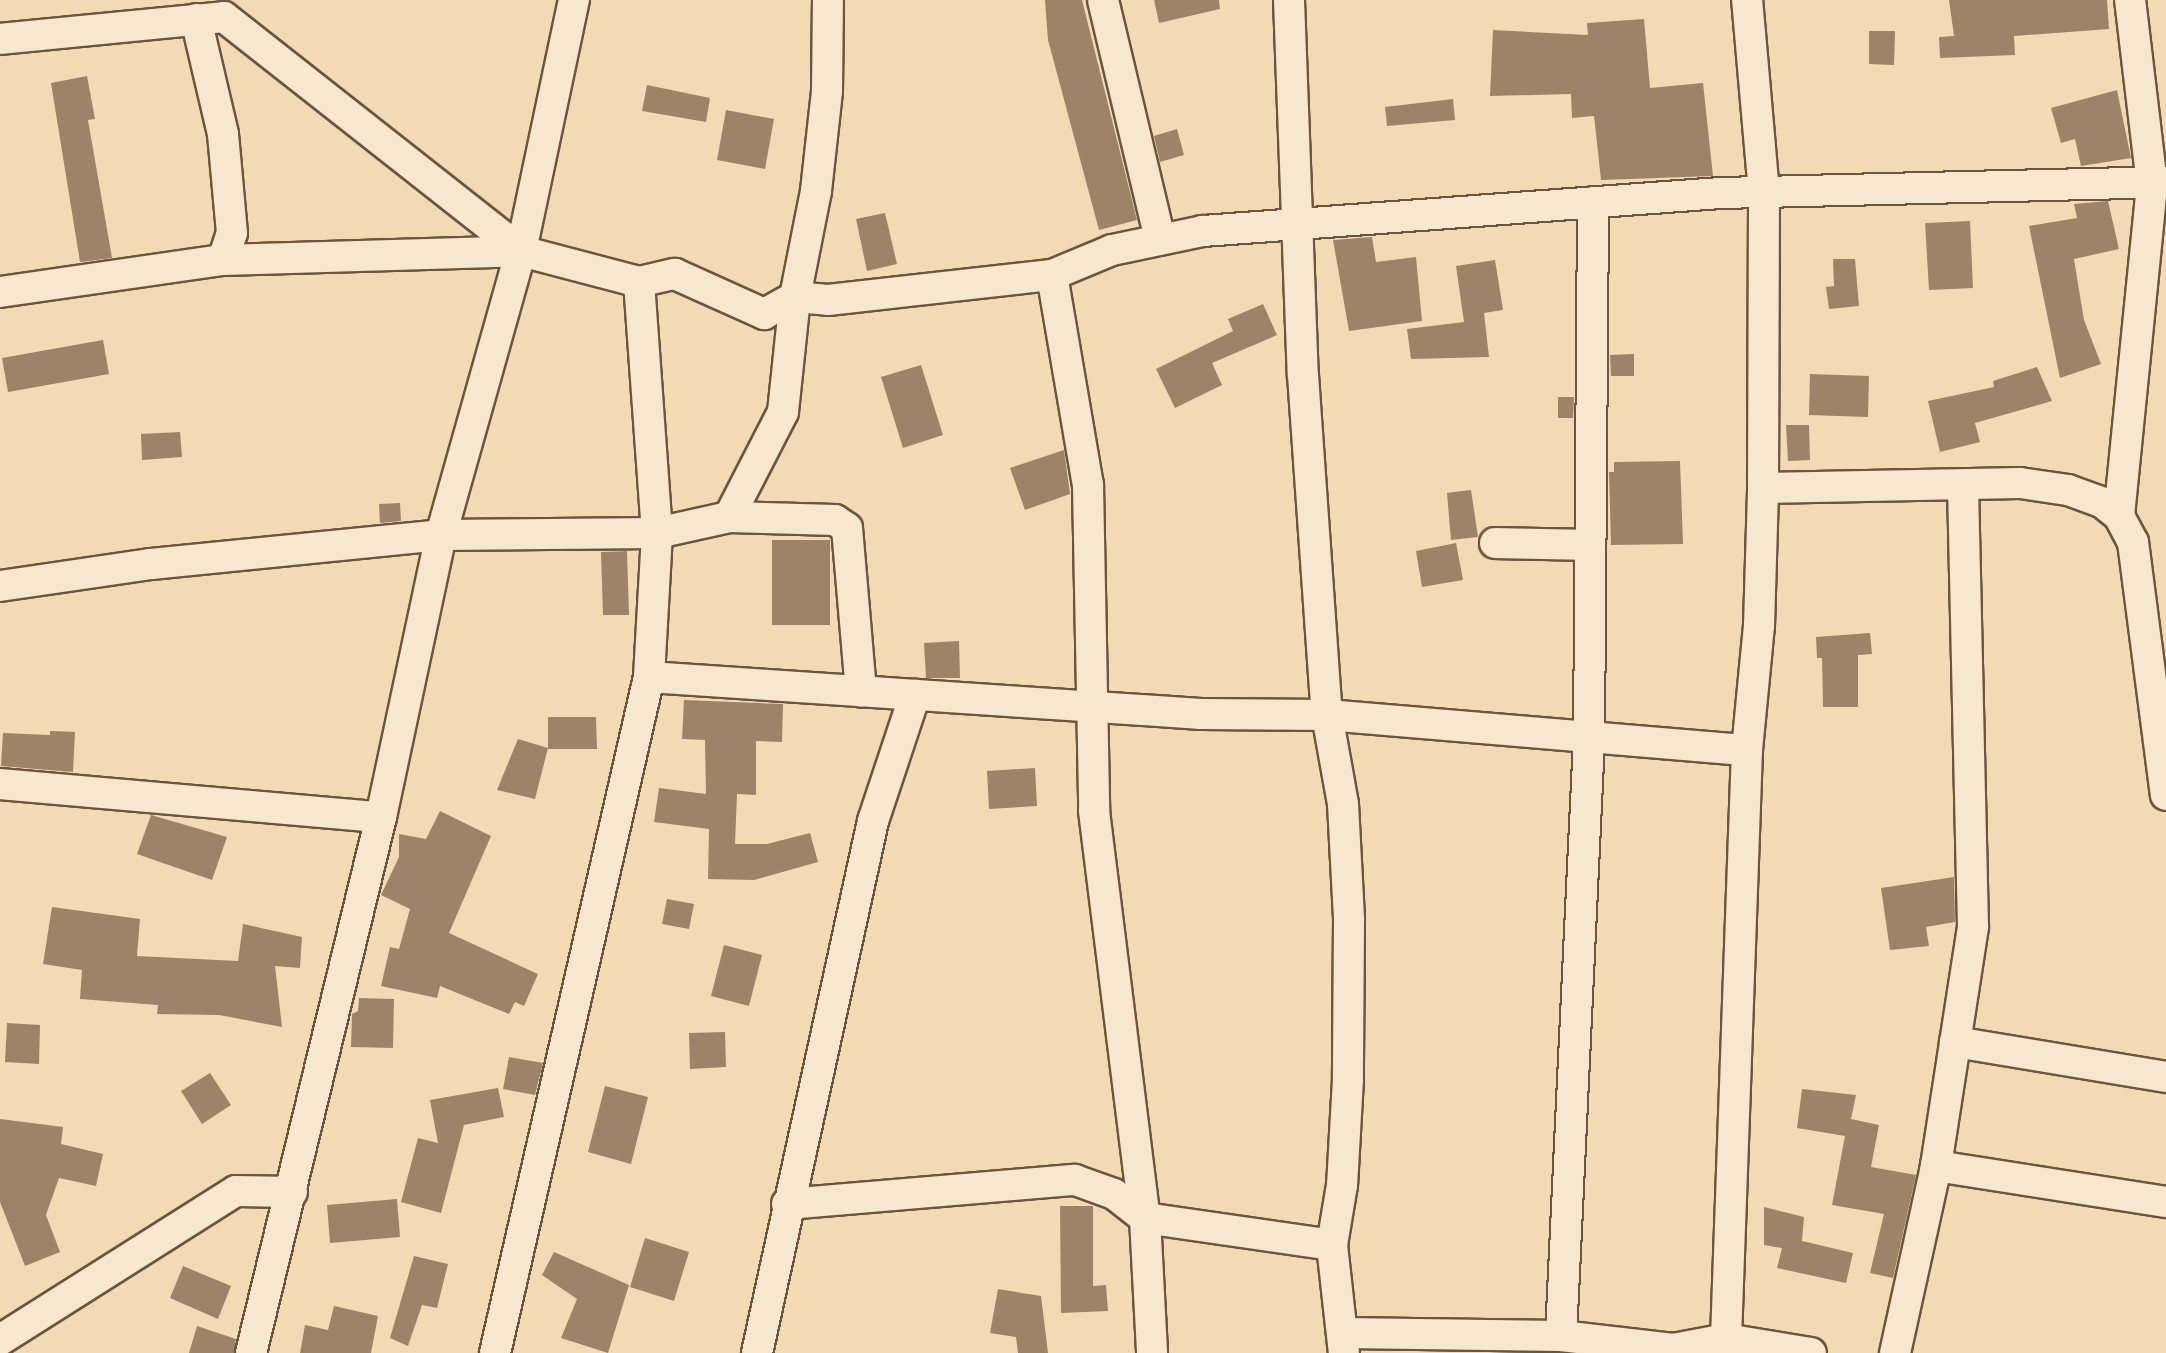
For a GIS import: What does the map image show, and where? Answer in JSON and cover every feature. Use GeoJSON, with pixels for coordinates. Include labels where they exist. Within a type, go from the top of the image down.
{"type":"FeatureCollection","features":[{"type":"Feature","properties":{"kind":"street"},"geometry":{"type":"LineString","coordinates":[[251,1353],[381,817],[441,535],[521,251],[574,0]]}},
{"type":"Feature","properties":{"kind":"street"},"geometry":{"type":"LineString","coordinates":[[729,517],[783,412],[795,297],[816,191],[827,91],[828,0]]}},
{"type":"Feature","properties":{"kind":"street"},"geometry":{"type":"LineString","coordinates":[[1103,0],[1160,239]]}},
{"type":"Feature","properties":{"kind":"street"},"geometry":{"type":"LineString","coordinates":[[1289,0],[1302,224],[1303,375],[1327,715],[1343,804],[1349,920],[1348,1079],[1342,1185],[1332,1245],[1345,1343],[1561,1336],[1673,1349],[1726,1339],[1811,1353]]}},
{"type":"Feature","properties":{"kind":"street"},"geometry":{"type":"LineString","coordinates":[[1726,1339],[1747,750],[1759,626],[1763,488],[1764,193],[1747,0]]}},
{"type":"Feature","properties":{"kind":"street"},"geometry":{"type":"LineString","coordinates":[[2119,516],[2159,183],[2130,0]]}},
{"type":"Feature","properties":{"kind":"street"},"geometry":{"type":"LineString","coordinates":[[0,39],[215,12],[521,251]]}},
{"type":"Feature","properties":{"kind":"street"},"geometry":{"type":"LineString","coordinates":[[215,12],[232,233],[223,260]]}},
{"type":"Feature","properties":{"kind":"street"},"geometry":{"type":"LineString","coordinates":[[0,292],[223,260],[521,251],[639,282],[675,274],[764,314],[795,297],[828,300],[1052,275],[1112,250],[1160,239],[1302,224],[1593,202],[1764,193],[2159,183]]}},
{"type":"Feature","properties":{"kind":"street"},"geometry":{"type":"LineString","coordinates":[[1561,1336],[1589,740],[1593,202]]}},
{"type":"Feature","properties":{"kind":"street"},"geometry":{"type":"LineString","coordinates":[[1052,275],[1088,485],[1094,811],[1145,1218],[1152,1353]]}},
{"type":"Feature","properties":{"kind":"street"},"geometry":{"type":"LineString","coordinates":[[495,1353],[649,677],[657,533],[639,282]]}},
{"type":"Feature","properties":{"kind":"street"},"geometry":{"type":"LineString","coordinates":[[1763,488],[2020,483],[2068,490],[2103,503],[2119,516],[2133,542],[2166,795]]}},
{"type":"Feature","properties":{"kind":"street"},"geometry":{"type":"LineString","coordinates":[[1895,1353],[1936,1166],[1973,927],[1963,485]]}},
{"type":"Feature","properties":{"kind":"street"},"geometry":{"type":"LineString","coordinates":[[0,586],[151,564],[441,535],[657,533],[729,517],[835,520],[847,528],[861,691]]}},
{"type":"Feature","properties":{"kind":"street"},"geometry":{"type":"LineString","coordinates":[[1495,543],[1590,545]]}},
{"type":"Feature","properties":{"kind":"street"},"geometry":{"type":"LineString","coordinates":[[649,677],[1094,707],[1327,715],[1589,740],[1747,750]]}},
{"type":"Feature","properties":{"kind":"street"},"geometry":{"type":"LineString","coordinates":[[757,1353],[787,1204],[873,821],[915,695]]}},
{"type":"Feature","properties":{"kind":"street"},"geometry":{"type":"LineString","coordinates":[[0,784],[381,817]]}},
{"type":"Feature","properties":{"kind":"street"},"geometry":{"type":"LineString","coordinates":[[1955,1042],[2166,1077]]}},
{"type":"Feature","properties":{"kind":"street"},"geometry":{"type":"LineString","coordinates":[[1936,1166],[2166,1202]]}},
{"type":"Feature","properties":{"kind":"street"},"geometry":{"type":"LineString","coordinates":[[787,1204],[1075,1180],[1114,1194],[1145,1218],[1332,1245]]}},
{"type":"Feature","properties":{"kind":"street"},"geometry":{"type":"LineString","coordinates":[[0,1340],[236,1191],[292,1192]]}},
{"type":"Feature","properties":{"kind":"building"},"geometry":{"type":"Polygon","coordinates":[[[1045,0],[1082,0],[1137,220],[1099,230],[1048,40],[1045,0]]]}},
{"type":"Feature","properties":{"kind":"building"},"geometry":{"type":"Polygon","coordinates":[[[1154,0],[1219,0],[1220,9],[1159,23],[1154,0]]]}},
{"type":"Feature","properties":{"kind":"building"},"geometry":{"type":"Polygon","coordinates":[[[1949,0],[2107,0],[2109,29],[2014,36],[2015,55],[1940,58],[1939,37],[1954,36],[1949,0]]]}},
{"type":"Feature","properties":{"kind":"building"},"geometry":{"type":"Polygon","coordinates":[[[1644,19],[1650,88],[1703,83],[1713,176],[1601,180],[1594,116],[1572,118],[1571,94],[1490,96],[1493,30],[1588,35],[1587,23],[1644,19]]]}},
{"type":"Feature","properties":{"kind":"building"},"geometry":{"type":"Polygon","coordinates":[[[1869,31],[1895,31],[1894,65],[1869,64],[1869,31]]]}},
{"type":"Feature","properties":{"kind":"building"},"geometry":{"type":"Polygon","coordinates":[[[87,76],[95,119],[88,120],[112,258],[80,262],[51,83],[87,76]]]}},
{"type":"Feature","properties":{"kind":"building"},"geometry":{"type":"Polygon","coordinates":[[[647,85],[710,98],[706,122],[642,111],[647,85]]]}},
{"type":"Feature","properties":{"kind":"building"},"geometry":{"type":"Polygon","coordinates":[[[2117,90],[2131,158],[2081,166],[2075,139],[2061,143],[2051,108],[2117,90]]]}},
{"type":"Feature","properties":{"kind":"building"},"geometry":{"type":"Polygon","coordinates":[[[1453,99],[1455,120],[1387,126],[1385,107],[1453,99]]]}},
{"type":"Feature","properties":{"kind":"building"},"geometry":{"type":"Polygon","coordinates":[[[726,110],[774,119],[765,169],[717,160],[726,110]]]}},
{"type":"Feature","properties":{"kind":"building"},"geometry":{"type":"Polygon","coordinates":[[[1177,129],[1184,155],[1160,162],[1154,136],[1177,129]]]}},
{"type":"Feature","properties":{"kind":"building"},"geometry":{"type":"Polygon","coordinates":[[[2108,201],[2119,249],[2074,259],[2084,320],[2101,364],[2060,378],[2029,226],[2077,218],[2074,204],[2108,201]]]}},
{"type":"Feature","properties":{"kind":"building"},"geometry":{"type":"Polygon","coordinates":[[[885,213],[897,264],[867,271],[856,219],[885,213]]]}},
{"type":"Feature","properties":{"kind":"building"},"geometry":{"type":"Polygon","coordinates":[[[1970,221],[1973,288],[1929,290],[1925,223],[1970,221]]]}},
{"type":"Feature","properties":{"kind":"building"},"geometry":{"type":"Polygon","coordinates":[[[1372,237],[1376,262],[1416,257],[1422,321],[1349,331],[1333,240],[1372,237]]]}},
{"type":"Feature","properties":{"kind":"building"},"geometry":{"type":"Polygon","coordinates":[[[1833,259],[1855,259],[1859,306],[1829,309],[1826,287],[1834,286],[1833,259]]]}},
{"type":"Feature","properties":{"kind":"building"},"geometry":{"type":"Polygon","coordinates":[[[1495,260],[1503,310],[1484,313],[1489,357],[1411,359],[1407,329],[1464,322],[1456,266],[1495,260]]]}},
{"type":"Feature","properties":{"kind":"building"},"geometry":{"type":"Polygon","coordinates":[[[1263,304],[1277,335],[1212,363],[1222,385],[1175,408],[1156,369],[1233,331],[1228,319],[1263,304]]]}},
{"type":"Feature","properties":{"kind":"building"},"geometry":{"type":"Polygon","coordinates":[[[103,340],[109,374],[8,392],[2,358],[103,340]]]}},
{"type":"Feature","properties":{"kind":"building"},"geometry":{"type":"Polygon","coordinates":[[[1634,354],[1634,376],[1611,376],[1610,355],[1634,354]]]}},
{"type":"Feature","properties":{"kind":"building"},"geometry":{"type":"Polygon","coordinates":[[[921,365],[943,435],[903,448],[881,377],[921,365]]]}},
{"type":"Feature","properties":{"kind":"building"},"geometry":{"type":"Polygon","coordinates":[[[2037,367],[2052,401],[1975,423],[1980,442],[1940,452],[1928,401],[1994,387],[1993,381],[2037,367]]]}},
{"type":"Feature","properties":{"kind":"building"},"geometry":{"type":"Polygon","coordinates":[[[1810,374],[1869,376],[1868,417],[1809,415],[1810,374]]]}},
{"type":"Feature","properties":{"kind":"building"},"geometry":{"type":"Polygon","coordinates":[[[1558,397],[1574,397],[1573,418],[1558,418],[1558,397]]]}},
{"type":"Feature","properties":{"kind":"building"},"geometry":{"type":"Polygon","coordinates":[[[1786,425],[1809,425],[1810,460],[1788,461],[1786,425]]]}},
{"type":"Feature","properties":{"kind":"building"},"geometry":{"type":"Polygon","coordinates":[[[180,432],[182,457],[142,460],[141,434],[180,432]]]}},
{"type":"Feature","properties":{"kind":"building"},"geometry":{"type":"Polygon","coordinates":[[[1064,450],[1070,494],[1025,510],[1010,468],[1064,450]]]}},
{"type":"Feature","properties":{"kind":"building"},"geometry":{"type":"Polygon","coordinates":[[[1680,461],[1683,544],[1611,545],[1609,472],[1614,472],[1614,462],[1680,461]]]}},
{"type":"Feature","properties":{"kind":"building"},"geometry":{"type":"Polygon","coordinates":[[[1471,490],[1478,537],[1451,540],[1447,493],[1471,490]]]}},
{"type":"Feature","properties":{"kind":"building"},"geometry":{"type":"Polygon","coordinates":[[[400,503],[401,521],[380,523],[379,504],[400,503]]]}},
{"type":"Feature","properties":{"kind":"building"},"geometry":{"type":"Polygon","coordinates":[[[772,540],[830,540],[830,625],[772,625],[772,540]]]}},
{"type":"Feature","properties":{"kind":"building"},"geometry":{"type":"Polygon","coordinates":[[[1456,543],[1463,580],[1422,587],[1416,551],[1456,543]]]}},
{"type":"Feature","properties":{"kind":"building"},"geometry":{"type":"Polygon","coordinates":[[[627,551],[629,615],[603,615],[601,552],[627,551]]]}},
{"type":"Feature","properties":{"kind":"building"},"geometry":{"type":"Polygon","coordinates":[[[1870,633],[1872,654],[1858,655],[1858,707],[1823,707],[1822,658],[1817,658],[1816,637],[1870,633]]]}},
{"type":"Feature","properties":{"kind":"building"},"geometry":{"type":"Polygon","coordinates":[[[959,641],[960,678],[926,678],[924,643],[959,641]]]}},
{"type":"Feature","properties":{"kind":"building"},"geometry":{"type":"Polygon","coordinates":[[[684,700],[783,704],[782,742],[756,741],[756,795],[737,794],[735,844],[767,844],[810,833],[818,862],[754,880],[708,879],[709,829],[654,822],[659,788],[706,794],[705,740],[682,739],[684,700]]]}},
{"type":"Feature","properties":{"kind":"building"},"geometry":{"type":"Polygon","coordinates":[[[548,717],[596,717],[597,749],[548,749],[548,717]]]}},
{"type":"Feature","properties":{"kind":"building"},"geometry":{"type":"Polygon","coordinates":[[[50,731],[75,732],[73,772],[1,766],[3,733],[50,735],[50,731]]]}},
{"type":"Feature","properties":{"kind":"building"},"geometry":{"type":"Polygon","coordinates":[[[518,739],[548,748],[535,799],[497,790],[518,739]]]}},
{"type":"Feature","properties":{"kind":"building"},"geometry":{"type":"Polygon","coordinates":[[[1035,768],[1037,806],[989,809],[987,771],[1035,768]]]}},
{"type":"Feature","properties":{"kind":"building"},"geometry":{"type":"Polygon","coordinates":[[[440,811],[491,836],[449,933],[538,974],[524,1006],[515,1002],[509,1014],[440,986],[437,998],[381,986],[390,947],[399,949],[410,909],[381,895],[399,857],[399,834],[426,839],[440,811]]]}},
{"type":"Feature","properties":{"kind":"building"},"geometry":{"type":"Polygon","coordinates":[[[151,815],[227,837],[212,880],[137,854],[151,815]]]}},
{"type":"Feature","properties":{"kind":"building"},"geometry":{"type":"Polygon","coordinates":[[[1954,877],[1955,922],[1926,927],[1929,946],[1890,950],[1881,888],[1954,877]]]}},
{"type":"Feature","properties":{"kind":"building"},"geometry":{"type":"Polygon","coordinates":[[[667,899],[694,904],[689,929],[662,924],[667,899]]]}},
{"type":"Feature","properties":{"kind":"building"},"geometry":{"type":"Polygon","coordinates":[[[52,907],[140,919],[137,956],[238,961],[243,924],[302,937],[300,968],[275,966],[282,1027],[219,1015],[157,1014],[158,1005],[80,999],[82,970],[43,964],[52,907]]]}},
{"type":"Feature","properties":{"kind":"building"},"geometry":{"type":"Polygon","coordinates":[[[724,945],[762,955],[749,1006],[711,996],[724,945]]]}},
{"type":"Feature","properties":{"kind":"building"},"geometry":{"type":"Polygon","coordinates":[[[359,998],[394,999],[393,1048],[351,1047],[352,1014],[358,1011],[359,998]]]}},
{"type":"Feature","properties":{"kind":"building"},"geometry":{"type":"Polygon","coordinates":[[[7,1023],[40,1025],[39,1064],[5,1062],[7,1023]]]}},
{"type":"Feature","properties":{"kind":"building"},"geometry":{"type":"Polygon","coordinates":[[[725,1032],[726,1067],[690,1069],[689,1033],[725,1032]]]}},
{"type":"Feature","properties":{"kind":"building"},"geometry":{"type":"Polygon","coordinates":[[[509,1057],[543,1063],[535,1095],[503,1089],[509,1057]]]}},
{"type":"Feature","properties":{"kind":"building"},"geometry":{"type":"Polygon","coordinates":[[[210,1073],[231,1105],[202,1124],[181,1091],[210,1073]]]}},
{"type":"Feature","properties":{"kind":"building"},"geometry":{"type":"Polygon","coordinates":[[[605,1086],[648,1097],[631,1164],[588,1152],[605,1086]]]}},
{"type":"Feature","properties":{"kind":"building"},"geometry":{"type":"Polygon","coordinates":[[[498,1088],[504,1117],[464,1125],[441,1213],[401,1202],[418,1138],[438,1143],[430,1100],[498,1088]]]}},
{"type":"Feature","properties":{"kind":"building"},"geometry":{"type":"Polygon","coordinates":[[[1802,1089],[1856,1095],[1851,1119],[1879,1125],[1871,1167],[1916,1175],[1893,1278],[1870,1273],[1884,1214],[1832,1205],[1845,1136],[1797,1128],[1802,1089]]]}},
{"type":"Feature","properties":{"kind":"building"},"geometry":{"type":"Polygon","coordinates":[[[0,1119],[63,1127],[61,1144],[103,1154],[96,1186],[59,1178],[46,1215],[60,1252],[25,1266],[0,1202],[0,1119]]]}},
{"type":"Feature","properties":{"kind":"building"},"geometry":{"type":"Polygon","coordinates":[[[397,1199],[400,1237],[330,1243],[327,1205],[397,1199]]]}},
{"type":"Feature","properties":{"kind":"building"},"geometry":{"type":"Polygon","coordinates":[[[1060,1206],[1093,1206],[1093,1286],[1106,1285],[1108,1311],[1061,1313],[1060,1206]]]}},
{"type":"Feature","properties":{"kind":"building"},"geometry":{"type":"Polygon","coordinates":[[[1764,1207],[1804,1217],[1802,1241],[1853,1253],[1846,1283],[1777,1268],[1782,1248],[1764,1245],[1764,1207]]]}},
{"type":"Feature","properties":{"kind":"building"},"geometry":{"type":"Polygon","coordinates":[[[645,1238],[689,1252],[674,1301],[630,1287],[645,1238]]]}},
{"type":"Feature","properties":{"kind":"building"},"geometry":{"type":"Polygon","coordinates":[[[554,1252],[629,1285],[608,1353],[561,1338],[577,1299],[542,1275],[554,1252]]]}},
{"type":"Feature","properties":{"kind":"building"},"geometry":{"type":"Polygon","coordinates":[[[414,1256],[448,1264],[437,1308],[422,1305],[408,1346],[390,1338],[414,1256]]]}},
{"type":"Feature","properties":{"kind":"building"},"geometry":{"type":"Polygon","coordinates":[[[183,1266],[231,1286],[218,1319],[170,1298],[183,1266]]]}},
{"type":"Feature","properties":{"kind":"building"},"geometry":{"type":"Polygon","coordinates":[[[998,1289],[1041,1296],[1048,1353],[1018,1353],[1016,1337],[990,1333],[998,1289]]]}},
{"type":"Feature","properties":{"kind":"building"},"geometry":{"type":"Polygon","coordinates":[[[334,1306],[378,1316],[371,1353],[300,1353],[305,1325],[328,1330],[334,1306]]]}},
{"type":"Feature","properties":{"kind":"building"},"geometry":{"type":"Polygon","coordinates":[[[197,1326],[236,1339],[234,1353],[189,1353],[197,1326]]]}}]}
